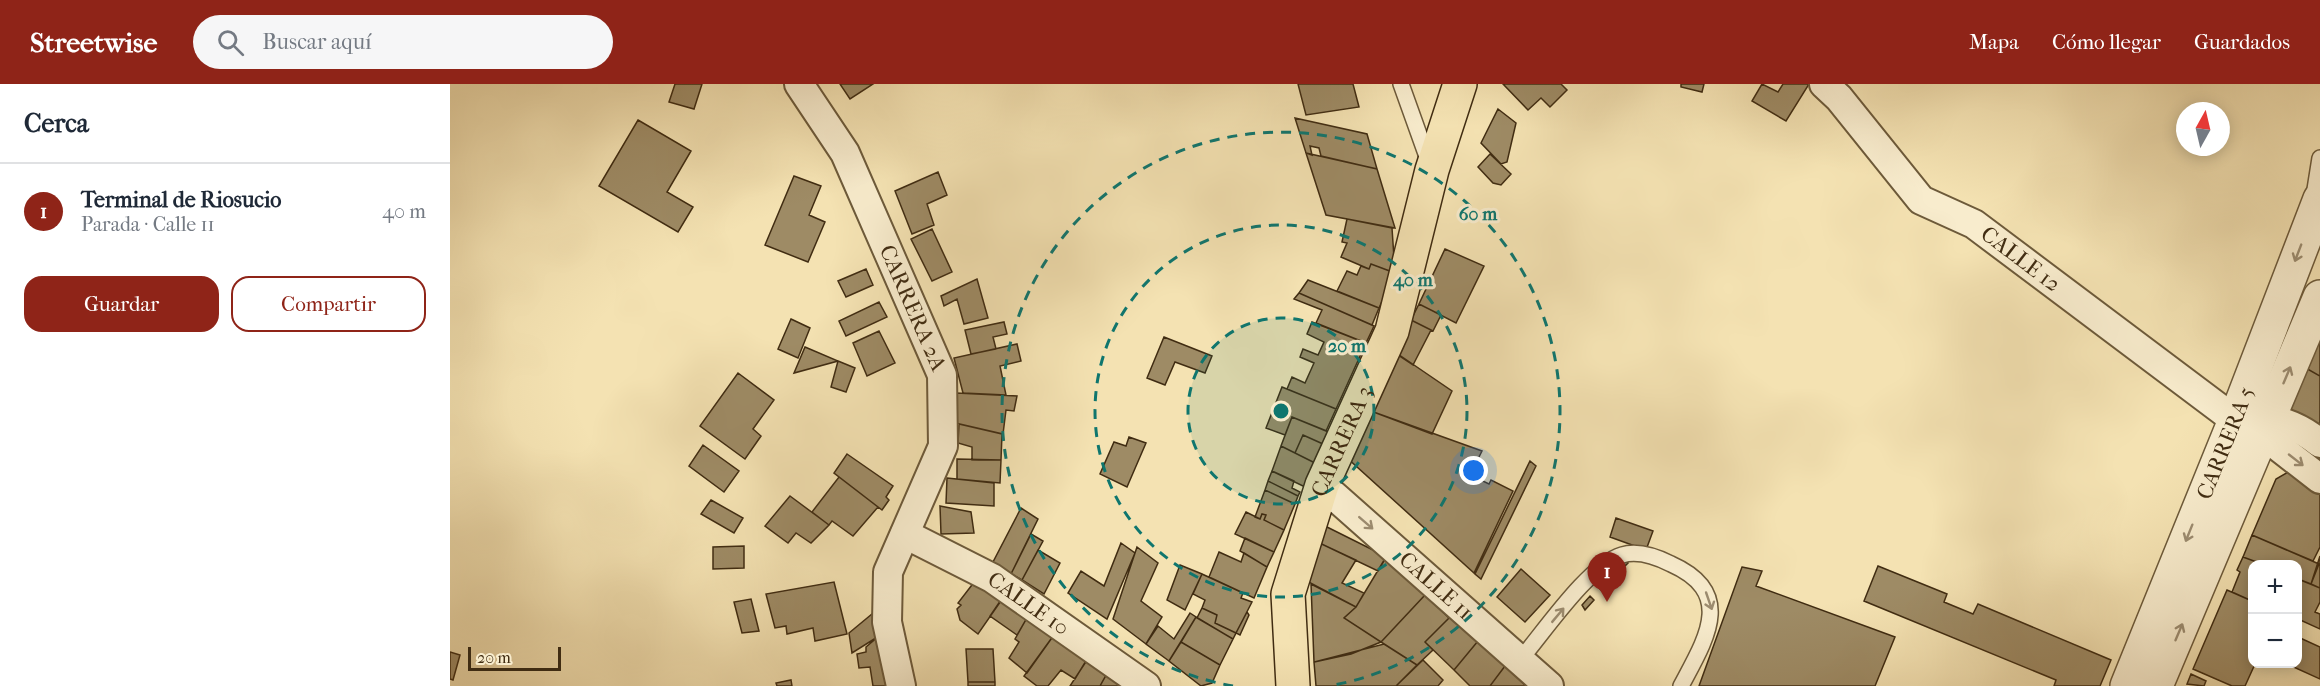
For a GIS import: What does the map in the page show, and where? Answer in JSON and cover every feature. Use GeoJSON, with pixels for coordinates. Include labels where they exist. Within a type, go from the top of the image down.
{"type":"FeatureCollection","features":[{"type":"Feature","properties":{"kind":"main road","name":"CARRERA 3"},"geometry":{"type":"LineString","coordinates":[[1293,686],[1288,594],[1322,485],[1392,331],[1432,170],[1460,84]]}},
{"type":"Feature","properties":{"kind":"street","name":"CARRERA 2A"},"geometry":{"type":"LineString","coordinates":[[799,84],[845,153],[942,375],[943,446],[888,572],[887,622],[901,686]]}},
{"type":"Feature","properties":{"kind":"street","name":"CALLE 12"},"geometry":{"type":"LineString","coordinates":[[1824,84],[1839,98],[1921,200],[1974,224],[2255,424],[2320,479]]}},
{"type":"Feature","properties":{"kind":"street","name":"CARRERA 5"},"geometry":{"type":"LineString","coordinates":[[2156,686],[2255,424],[2315,210]]}},
{"type":"Feature","properties":{"kind":"street","name":"CARRERA 5"},"geometry":{"type":"LineString","coordinates":[[2127,686],[2320,297]]}},
{"type":"Feature","properties":{"kind":"street","name":"CALLE 12"},"geometry":{"type":"LineString","coordinates":[[2255,424],[2300,427],[2320,443]]}},
{"type":"Feature","properties":{"kind":"street","name":"CALLE 11"},"geometry":{"type":"LineString","coordinates":[[1322,485],[1549,686]]}},
{"type":"Feature","properties":{"kind":"street","name":"CALLE 10"},"geometry":{"type":"LineString","coordinates":[[905,534],[992,578],[1146,686]]}},
{"type":"Feature","properties":{"kind":"lane"},"geometry":{"type":"LineString","coordinates":[[1401,84],[1432,170]]}},
{"type":"Feature","properties":{"kind":"lane"},"geometry":{"type":"LineString","coordinates":[[2315,210],[2320,158]]}},
{"type":"Feature","properties":{"kind":"lane"},"geometry":{"type":"LineString","coordinates":[[1520,660],[1594,571],[1623,555],[1652,555],[1686,570],[1705,590],[1712,610],[1708,632],[1682,686]]}},
{"type":"Feature","properties":{"kind":"building"},"geometry":{"type":"Polygon","coordinates":[[[675,84],[702,84],[694,109],[669,102],[675,84]]]}},
{"type":"Feature","properties":{"kind":"building"},"geometry":{"type":"Polygon","coordinates":[[[840,84],[873,84],[850,99],[840,84]]]}},
{"type":"Feature","properties":{"kind":"building"},"geometry":{"type":"Polygon","coordinates":[[[1298,84],[1353,84],[1359,107],[1306,115],[1298,84]]]}},
{"type":"Feature","properties":{"kind":"building"},"geometry":{"type":"Polygon","coordinates":[[[1503,84],[1561,84],[1567,90],[1550,107],[1541,98],[1528,110],[1503,84]]]}},
{"type":"Feature","properties":{"kind":"building"},"geometry":{"type":"Polygon","coordinates":[[[1681,84],[1704,84],[1702,92],[1681,87],[1681,84]]]}},
{"type":"Feature","properties":{"kind":"building"},"geometry":{"type":"Polygon","coordinates":[[[1762,84],[1778,92],[1783,84],[1809,84],[1786,121],[1752,101],[1762,84]]]}},
{"type":"Feature","properties":{"kind":"building"},"geometry":{"type":"Polygon","coordinates":[[[1498,109],[1516,123],[1507,162],[1501,164],[1481,143],[1498,109]]]}},
{"type":"Feature","properties":{"kind":"building"},"geometry":{"type":"Polygon","coordinates":[[[1295,118],[1367,134],[1377,169],[1321,156],[1319,148],[1310,146],[1312,155],[1306,153],[1295,118]]]}},
{"type":"Feature","properties":{"kind":"building"},"geometry":{"type":"Polygon","coordinates":[[[638,120],[691,151],[667,192],[693,207],[678,232],[599,186],[638,120]]]}},
{"type":"Feature","properties":{"kind":"building"},"geometry":{"type":"Polygon","coordinates":[[[1306,153],[1377,169],[1395,228],[1326,215],[1306,153]]]}},
{"type":"Feature","properties":{"kind":"building"},"geometry":{"type":"Polygon","coordinates":[[[1490,154],[1511,174],[1501,185],[1493,183],[1478,167],[1490,154]]]}},
{"type":"Feature","properties":{"kind":"building"},"geometry":{"type":"Polygon","coordinates":[[[938,172],[947,195],[927,204],[934,225],[912,234],[895,191],[938,172]]]}},
{"type":"Feature","properties":{"kind":"building"},"geometry":{"type":"Polygon","coordinates":[[[794,176],[821,186],[809,215],[825,222],[808,262],[765,245],[794,176]]]}},
{"type":"Feature","properties":{"kind":"building"},"geometry":{"type":"Polygon","coordinates":[[[1347,219],[1392,228],[1395,273],[1371,264],[1369,269],[1341,257],[1347,243],[1342,242],[1347,219]]]}},
{"type":"Feature","properties":{"kind":"building"},"geometry":{"type":"Polygon","coordinates":[[[932,229],[952,272],[932,281],[911,239],[932,229]]]}},
{"type":"Feature","properties":{"kind":"building"},"geometry":{"type":"Polygon","coordinates":[[[1445,249],[1484,266],[1456,323],[1419,304],[1445,249]]]}},
{"type":"Feature","properties":{"kind":"building"},"geometry":{"type":"Polygon","coordinates":[[[1371,264],[1395,273],[1379,308],[1337,291],[1347,271],[1357,275],[1361,266],[1369,269],[1371,264]]]}},
{"type":"Feature","properties":{"kind":"building"},"geometry":{"type":"Polygon","coordinates":[[[866,269],[873,285],[846,297],[838,281],[866,269]]]}},
{"type":"Feature","properties":{"kind":"building"},"geometry":{"type":"Polygon","coordinates":[[[977,279],[988,318],[964,324],[957,299],[944,306],[941,296],[977,279]]]}},
{"type":"Feature","properties":{"kind":"building"},"geometry":{"type":"Polygon","coordinates":[[[1308,280],[1379,308],[1372,325],[1299,293],[1308,280]]]}},
{"type":"Feature","properties":{"kind":"building"},"geometry":{"type":"Polygon","coordinates":[[[1299,293],[1374,326],[1366,343],[1316,323],[1322,310],[1294,299],[1299,293]]]}},
{"type":"Feature","properties":{"kind":"building"},"geometry":{"type":"Polygon","coordinates":[[[879,302],[887,317],[846,336],[839,321],[879,302]]]}},
{"type":"Feature","properties":{"kind":"building"},"geometry":{"type":"Polygon","coordinates":[[[1419,304],[1441,315],[1433,331],[1411,320],[1419,304]]]}},
{"type":"Feature","properties":{"kind":"building"},"geometry":{"type":"Polygon","coordinates":[[[791,319],[810,328],[798,358],[778,349],[791,319]]]}},
{"type":"Feature","properties":{"kind":"building"},"geometry":{"type":"Polygon","coordinates":[[[1411,320],[1431,330],[1413,365],[1395,353],[1411,320]]]}},
{"type":"Feature","properties":{"kind":"building"},"geometry":{"type":"Polygon","coordinates":[[[1004,322],[1007,334],[993,337],[996,349],[971,354],[965,330],[1004,322]]]}},
{"type":"Feature","properties":{"kind":"building"},"geometry":{"type":"Polygon","coordinates":[[[1312,322],[1366,343],[1336,409],[1287,389],[1292,377],[1305,383],[1314,363],[1300,357],[1303,349],[1318,355],[1324,342],[1307,334],[1312,322]]]}},
{"type":"Feature","properties":{"kind":"building"},"geometry":{"type":"Polygon","coordinates":[[[879,331],[895,363],[867,376],[853,343],[879,331]]]}},
{"type":"Feature","properties":{"kind":"building"},"geometry":{"type":"Polygon","coordinates":[[[1164,337],[1212,356],[1205,373],[1175,362],[1165,385],[1147,378],[1164,337]]]}},
{"type":"Feature","properties":{"kind":"building"},"geometry":{"type":"Polygon","coordinates":[[[2320,339],[2320,376],[2304,367],[2320,339]]]}},
{"type":"Feature","properties":{"kind":"building"},"geometry":{"type":"Polygon","coordinates":[[[1017,344],[1021,361],[1000,366],[1006,395],[963,393],[954,358],[1017,344]]]}},
{"type":"Feature","properties":{"kind":"building"},"geometry":{"type":"Polygon","coordinates":[[[805,347],[838,361],[794,373],[805,347]]]}},
{"type":"Feature","properties":{"kind":"building"},"geometry":{"type":"Polygon","coordinates":[[[1392,350],[1452,391],[1432,434],[1363,408],[1392,350]]]}},
{"type":"Feature","properties":{"kind":"building"},"geometry":{"type":"Polygon","coordinates":[[[838,361],[855,368],[846,392],[831,387],[838,361]]]}},
{"type":"Feature","properties":{"kind":"building"},"geometry":{"type":"Polygon","coordinates":[[[2304,367],[2320,376],[2320,429],[2293,414],[2288,403],[2304,367]]]}},
{"type":"Feature","properties":{"kind":"building"},"geometry":{"type":"Polygon","coordinates":[[[738,373],[774,400],[753,429],[761,436],[745,459],[700,426],[738,373]]]}},
{"type":"Feature","properties":{"kind":"building"},"geometry":{"type":"Polygon","coordinates":[[[1282,387],[1336,409],[1326,431],[1292,417],[1285,435],[1266,428],[1282,387]]]}},
{"type":"Feature","properties":{"kind":"building"},"geometry":{"type":"Polygon","coordinates":[[[956,393],[1017,396],[1014,411],[1006,410],[1003,434],[951,422],[956,393]]]}},
{"type":"Feature","properties":{"kind":"building"},"geometry":{"type":"Polygon","coordinates":[[[1368,410],[1482,451],[1470,475],[1489,484],[1491,480],[1513,491],[1474,573],[1345,456],[1368,410]]]}},
{"type":"Feature","properties":{"kind":"building"},"geometry":{"type":"Polygon","coordinates":[[[1292,417],[1329,432],[1323,444],[1303,435],[1295,453],[1281,446],[1292,417]]]}},
{"type":"Feature","properties":{"kind":"building"},"geometry":{"type":"Polygon","coordinates":[[[959,424],[1002,434],[1001,460],[972,460],[972,447],[958,443],[959,424]]]}},
{"type":"Feature","properties":{"kind":"building"},"geometry":{"type":"Polygon","coordinates":[[[1303,435],[1323,444],[1315,463],[1295,453],[1303,435]]]}},
{"type":"Feature","properties":{"kind":"building"},"geometry":{"type":"Polygon","coordinates":[[[1129,437],[1146,443],[1127,487],[1100,474],[1114,442],[1126,446],[1129,437]]]}},
{"type":"Feature","properties":{"kind":"building"},"geometry":{"type":"Polygon","coordinates":[[[703,445],[739,471],[724,492],[689,466],[703,445]]]}},
{"type":"Feature","properties":{"kind":"building"},"geometry":{"type":"Polygon","coordinates":[[[1281,446],[1315,463],[1305,487],[1272,471],[1281,446]]]}},
{"type":"Feature","properties":{"kind":"building"},"geometry":{"type":"Polygon","coordinates":[[[847,454],[893,486],[886,497],[889,500],[882,510],[834,473],[847,454]]]}},
{"type":"Feature","properties":{"kind":"building"},"geometry":{"type":"Polygon","coordinates":[[[957,459],[1001,460],[1000,483],[957,479],[957,459]]]}},
{"type":"Feature","properties":{"kind":"building"},"geometry":{"type":"Polygon","coordinates":[[[1530,461],[1536,466],[1481,579],[1475,574],[1530,461]]]}},
{"type":"Feature","properties":{"kind":"building"},"geometry":{"type":"Polygon","coordinates":[[[1272,471],[1294,481],[1292,488],[1300,492],[1298,496],[1268,481],[1272,471]]]}},
{"type":"Feature","properties":{"kind":"building"},"geometry":{"type":"Polygon","coordinates":[[[2290,471],[2320,495],[2320,547],[2313,561],[2252,535],[2276,479],[2290,471]]]}},
{"type":"Feature","properties":{"kind":"building"},"geometry":{"type":"Polygon","coordinates":[[[839,477],[878,507],[853,536],[832,521],[829,525],[812,512],[839,477]]]}},
{"type":"Feature","properties":{"kind":"building"},"geometry":{"type":"Polygon","coordinates":[[[947,478],[994,483],[994,506],[946,503],[947,478]]]}},
{"type":"Feature","properties":{"kind":"building"},"geometry":{"type":"Polygon","coordinates":[[[1268,481],[1298,496],[1295,504],[1265,490],[1268,481]]]}},
{"type":"Feature","properties":{"kind":"building"},"geometry":{"type":"Polygon","coordinates":[[[1265,490],[1295,504],[1284,530],[1264,520],[1266,515],[1262,514],[1260,519],[1255,517],[1265,490]]]}},
{"type":"Feature","properties":{"kind":"building"},"geometry":{"type":"Polygon","coordinates":[[[790,496],[829,525],[811,543],[796,533],[788,543],[765,526],[790,496]]]}},
{"type":"Feature","properties":{"kind":"building"},"geometry":{"type":"Polygon","coordinates":[[[711,500],[743,518],[734,533],[701,514],[711,500]]]}},
{"type":"Feature","properties":{"kind":"building"},"geometry":{"type":"Polygon","coordinates":[[[940,506],[971,512],[974,533],[941,534],[940,506]]]}},
{"type":"Feature","properties":{"kind":"building"},"geometry":{"type":"Polygon","coordinates":[[[1021,508],[1038,519],[1011,574],[993,562],[1021,508]]]}},
{"type":"Feature","properties":{"kind":"building"},"geometry":{"type":"Polygon","coordinates":[[[1246,512],[1260,519],[1262,514],[1266,515],[1264,520],[1284,530],[1274,552],[1235,534],[1246,512]]]}},
{"type":"Feature","properties":{"kind":"building"},"geometry":{"type":"Polygon","coordinates":[[[1616,518],[1653,531],[1646,550],[1610,537],[1616,518]]]}},
{"type":"Feature","properties":{"kind":"building"},"geometry":{"type":"Polygon","coordinates":[[[1321,524],[1377,552],[1388,554],[1378,571],[1313,540],[1321,524]]]}},
{"type":"Feature","properties":{"kind":"building"},"geometry":{"type":"Polygon","coordinates":[[[1031,534],[1043,541],[1022,580],[1011,574],[1031,534]]]}},
{"type":"Feature","properties":{"kind":"building"},"geometry":{"type":"Polygon","coordinates":[[[2252,535],[2319,564],[2311,584],[2302,581],[2302,560],[2251,560],[2243,557],[2252,535]]]}},
{"type":"Feature","properties":{"kind":"building"},"geometry":{"type":"Polygon","coordinates":[[[1245,538],[1274,552],[1267,567],[1240,551],[1245,538]]]}},
{"type":"Feature","properties":{"kind":"building"},"geometry":{"type":"Polygon","coordinates":[[[1313,540],[1356,560],[1342,583],[1364,593],[1356,607],[1299,577],[1313,540]]]}},
{"type":"Feature","properties":{"kind":"building"},"geometry":{"type":"Polygon","coordinates":[[[1121,543],[1135,553],[1107,619],[1068,593],[1081,571],[1104,586],[1121,543]]]}},
{"type":"Feature","properties":{"kind":"building"},"geometry":{"type":"Polygon","coordinates":[[[744,546],[744,568],[713,569],[713,547],[744,546]]]}},
{"type":"Feature","properties":{"kind":"building"},"geometry":{"type":"Polygon","coordinates":[[[1137,547],[1158,563],[1141,601],[1162,617],[1146,644],[1113,619],[1137,547]]]}},
{"type":"Feature","properties":{"kind":"building"},"geometry":{"type":"Polygon","coordinates":[[[1038,550],[1060,563],[1044,594],[1022,580],[1038,550]]]}},
{"type":"Feature","properties":{"kind":"building"},"geometry":{"type":"Polygon","coordinates":[[[1219,552],[1241,562],[1244,553],[1267,567],[1254,598],[1209,577],[1219,552]]]}},
{"type":"Feature","properties":{"kind":"building"},"geometry":{"type":"Polygon","coordinates":[[[2320,556],[2320,588],[2311,584],[2320,556]]]}},
{"type":"Feature","properties":{"kind":"building"},"geometry":{"type":"Polygon","coordinates":[[[1386,557],[1425,595],[1381,642],[1344,618],[1356,607],[1386,557]]]}},
{"type":"Feature","properties":{"kind":"building"},"geometry":{"type":"Polygon","coordinates":[[[2243,557],[2251,560],[2248,560],[2248,599],[2232,592],[2240,572],[2237,570],[2243,557]]]}},
{"type":"Feature","properties":{"kind":"building"},"geometry":{"type":"Polygon","coordinates":[[[1624,559],[1628,563],[1619,572],[1615,569],[1624,559]]]}},
{"type":"Feature","properties":{"kind":"building"},"geometry":{"type":"Polygon","coordinates":[[[1180,565],[1202,574],[1185,610],[1167,600],[1180,565]]]}},
{"type":"Feature","properties":{"kind":"building"},"geometry":{"type":"Polygon","coordinates":[[[1878,566],[1947,594],[1944,602],[1973,614],[1978,604],[2111,660],[2100,686],[2054,686],[2056,680],[1864,601],[1878,566]]]}},
{"type":"Feature","properties":{"kind":"building"},"geometry":{"type":"Polygon","coordinates":[[[1742,567],[1762,571],[1756,586],[1895,637],[1875,686],[1699,686],[1742,567]]]}},
{"type":"Feature","properties":{"kind":"building"},"geometry":{"type":"Polygon","coordinates":[[[1521,569],[1550,595],[1525,622],[1497,597],[1521,569]]]}},
{"type":"Feature","properties":{"kind":"building"},"geometry":{"type":"Polygon","coordinates":[[[1202,574],[1243,593],[1241,598],[1252,602],[1236,633],[1215,623],[1217,615],[1202,608],[1205,600],[1193,594],[1202,574]]]}},
{"type":"Feature","properties":{"kind":"building"},"geometry":{"type":"Polygon","coordinates":[[[1607,578],[1611,582],[1602,591],[1598,587],[1607,578]]]}},
{"type":"Feature","properties":{"kind":"building"},"geometry":{"type":"Polygon","coordinates":[[[975,581],[1005,595],[978,634],[960,620],[957,609],[961,605],[958,603],[975,581]]]}},
{"type":"Feature","properties":{"kind":"building"},"geometry":{"type":"Polygon","coordinates":[[[2302,581],[2320,588],[2320,602],[2315,612],[2320,614],[2320,629],[2302,621],[2302,581]]]}},
{"type":"Feature","properties":{"kind":"building"},"geometry":{"type":"Polygon","coordinates":[[[834,582],[847,634],[815,641],[813,628],[787,634],[786,626],[775,628],[766,594],[834,582]]]}},
{"type":"Feature","properties":{"kind":"building"},"geometry":{"type":"Polygon","coordinates":[[[1311,584],[1356,607],[1344,618],[1381,642],[1351,654],[1314,662],[1311,584]]]}},
{"type":"Feature","properties":{"kind":"building"},"geometry":{"type":"Polygon","coordinates":[[[2227,590],[2248,599],[2248,668],[2253,668],[2245,686],[2232,686],[2193,669],[2227,590]]]}},
{"type":"Feature","properties":{"kind":"building"},"geometry":{"type":"Polygon","coordinates":[[[1007,591],[1032,609],[1017,635],[990,616],[1007,591]]]}},
{"type":"Feature","properties":{"kind":"building"},"geometry":{"type":"Polygon","coordinates":[[[1425,595],[1449,618],[1425,642],[1433,650],[1417,665],[1381,642],[1425,595]]]}},
{"type":"Feature","properties":{"kind":"building"},"geometry":{"type":"Polygon","coordinates":[[[1590,596],[1594,600],[1585,610],[1582,605],[1590,596]]]}},
{"type":"Feature","properties":{"kind":"building"},"geometry":{"type":"Polygon","coordinates":[[[751,599],[759,631],[742,633],[734,602],[751,599]]]}},
{"type":"Feature","properties":{"kind":"building"},"geometry":{"type":"Polygon","coordinates":[[[1202,608],[1217,615],[1215,623],[1236,633],[1233,639],[1197,618],[1202,608]]]}},
{"type":"Feature","properties":{"kind":"building"},"geometry":{"type":"Polygon","coordinates":[[[878,609],[879,636],[852,653],[849,633],[878,609]]]}},
{"type":"Feature","properties":{"kind":"building"},"geometry":{"type":"Polygon","coordinates":[[[1032,609],[1059,628],[1027,673],[1009,658],[1019,642],[1015,639],[1032,609]]]}},
{"type":"Feature","properties":{"kind":"building"},"geometry":{"type":"Polygon","coordinates":[[[1247,612],[1249,615],[1240,635],[1236,633],[1247,612]]]}},
{"type":"Feature","properties":{"kind":"building"},"geometry":{"type":"Polygon","coordinates":[[[1190,613],[1196,617],[1169,661],[1146,644],[1158,626],[1174,639],[1190,613]]]}},
{"type":"Feature","properties":{"kind":"building"},"geometry":{"type":"Polygon","coordinates":[[[1452,615],[1478,641],[1454,670],[1425,642],[1452,615]]]}},
{"type":"Feature","properties":{"kind":"building"},"geometry":{"type":"Polygon","coordinates":[[[1196,617],[1233,639],[1220,665],[1181,642],[1196,617]]]}},
{"type":"Feature","properties":{"kind":"building"},"geometry":{"type":"Polygon","coordinates":[[[1056,632],[1089,656],[1075,679],[1061,670],[1048,686],[1037,686],[1024,676],[1056,632]]]}},
{"type":"Feature","properties":{"kind":"building"},"geometry":{"type":"Polygon","coordinates":[[[879,636],[890,686],[873,686],[870,667],[859,668],[857,654],[866,652],[866,647],[879,636]]]}},
{"type":"Feature","properties":{"kind":"building"},"geometry":{"type":"Polygon","coordinates":[[[2302,639],[2320,647],[2320,679],[2296,668],[2302,668],[2302,639]]]}},
{"type":"Feature","properties":{"kind":"building"},"geometry":{"type":"Polygon","coordinates":[[[1478,641],[1505,666],[1490,686],[1470,686],[1454,670],[1478,641]]]}},
{"type":"Feature","properties":{"kind":"building"},"geometry":{"type":"Polygon","coordinates":[[[1181,642],[1220,665],[1212,683],[1201,686],[1169,661],[1181,642]]]}},
{"type":"Feature","properties":{"kind":"building"},"geometry":{"type":"Polygon","coordinates":[[[1384,644],[1417,665],[1396,686],[1316,686],[1314,662],[1384,644]]]}},
{"type":"Feature","properties":{"kind":"building"},"geometry":{"type":"Polygon","coordinates":[[[966,649],[993,649],[995,682],[968,682],[966,649]]]}},
{"type":"Feature","properties":{"kind":"building"},"geometry":{"type":"Polygon","coordinates":[[[450,652],[460,655],[453,680],[450,679],[450,652]]]}},
{"type":"Feature","properties":{"kind":"building"},"geometry":{"type":"Polygon","coordinates":[[[1091,654],[1109,670],[1100,686],[1070,686],[1091,654]]]}},
{"type":"Feature","properties":{"kind":"building"},"geometry":{"type":"Polygon","coordinates":[[[1423,660],[1443,680],[1438,686],[1396,686],[1423,660]]]}},
{"type":"Feature","properties":{"kind":"building"},"geometry":{"type":"Polygon","coordinates":[[[1505,666],[1526,686],[1490,686],[1505,666]]]}},
{"type":"Feature","properties":{"kind":"building"},"geometry":{"type":"Polygon","coordinates":[[[1109,670],[1129,686],[1100,686],[1109,670]]]}},
{"type":"Feature","properties":{"kind":"building"},"geometry":{"type":"Polygon","coordinates":[[[2191,674],[2206,681],[2204,686],[2187,684],[2191,674]]]}},
{"type":"Feature","properties":{"kind":"building"},"geometry":{"type":"Polygon","coordinates":[[[791,680],[792,686],[777,686],[776,683],[791,680]]]}},
{"type":"Feature","properties":{"kind":"building"},"geometry":{"type":"Polygon","coordinates":[[[968,682],[995,682],[995,686],[968,686],[968,682]]]}},
{"type":"Feature","properties":{"kind":"place","name":"Terminal de Riosucio"},"geometry":{"type":"Point","coordinates":[1607,602]}}]}
